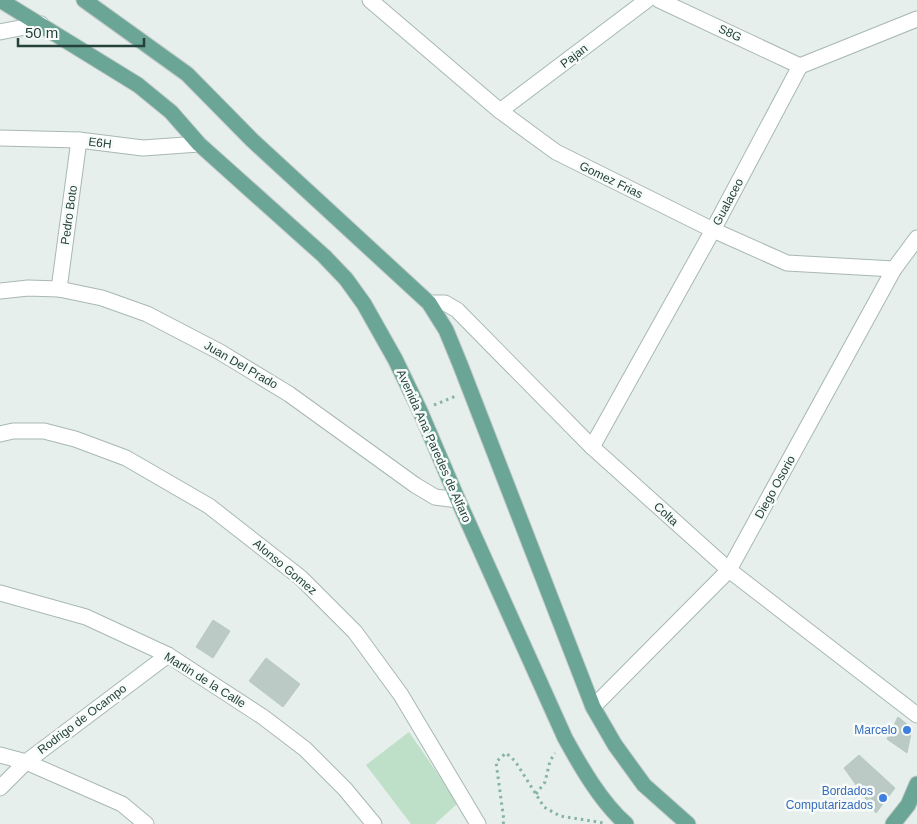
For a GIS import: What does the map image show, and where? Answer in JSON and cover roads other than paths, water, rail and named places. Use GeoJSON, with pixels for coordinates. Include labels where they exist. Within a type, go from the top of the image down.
{"type":"FeatureCollection","features":[{"type":"Feature","properties":{"kind":"main road","name":"Avenida Ana Paredes de Alfaro"},"geometry":{"type":"LineString","coordinates":[[0,0],[138,85],[171,112],[199,144],[324,256],[346,279],[364,304],[395,359],[420,411],[567,743],[580,766],[622,821]]}},
{"type":"Feature","properties":{"kind":"main road"},"geometry":{"type":"LineString","coordinates":[[84,0],[187,74],[252,140],[429,303],[446,330],[593,707],[615,745],[644,785],[688,824]]}},
{"type":"Feature","properties":{"kind":"main road"},"geometry":{"type":"LineString","coordinates":[[893,824],[908,805],[917,784]]}},
{"type":"Feature","properties":{"kind":"street","name":"Gomez Frias"},"geometry":{"type":"LineString","coordinates":[[370,0],[500,111],[556,152],[713,230],[787,263],[894,269]]}},
{"type":"Feature","properties":{"kind":"street","name":"Pajan"},"geometry":{"type":"LineString","coordinates":[[500,111],[647,0]]}},
{"type":"Feature","properties":{"kind":"street","name":"S8G"},"geometry":{"type":"LineString","coordinates":[[659,0],[800,66]]}},
{"type":"Feature","properties":{"kind":"street"},"geometry":{"type":"LineString","coordinates":[[800,66],[917,19]]}},
{"type":"Feature","properties":{"kind":"street"},"geometry":{"type":"LineString","coordinates":[[0,32],[41,24]]}},
{"type":"Feature","properties":{"kind":"street","name":"Gualaceo"},"geometry":{"type":"LineString","coordinates":[[592,447],[713,230],[800,66]]}},
{"type":"Feature","properties":{"kind":"street","name":"E6H"},"geometry":{"type":"LineString","coordinates":[[0,138],[79,140],[143,148],[199,144]]}},
{"type":"Feature","properties":{"kind":"street","name":"Pedro Boto"},"geometry":{"type":"LineString","coordinates":[[59,289],[79,140]]}},
{"type":"Feature","properties":{"kind":"street","name":"Diego Osorio"},"geometry":{"type":"LineString","coordinates":[[593,707],[729,570],[894,269],[917,238]]}},
{"type":"Feature","properties":{"kind":"street","name":"Juan Del Prado"},"geometry":{"type":"LineString","coordinates":[[0,291],[28,288],[59,289],[102,298],[147,314],[220,352],[290,394],[415,485],[435,497],[458,500]]}},
{"type":"Feature","properties":{"kind":"street","name":"Colta"},"geometry":{"type":"LineString","coordinates":[[429,303],[445,303],[457,310],[592,447],[729,570],[917,715]]}},
{"type":"Feature","properties":{"kind":"street","name":"Alonso Gomez"},"geometry":{"type":"LineString","coordinates":[[0,434],[13,431],[44,431],[75,439],[126,458],[209,506],[301,578],[355,632],[401,695],[478,824]]}},
{"type":"Feature","properties":{"kind":"street","name":"Martin de la Calle"},"geometry":{"type":"LineString","coordinates":[[0,593],[86,617],[168,655],[263,717],[305,749],[345,789],[374,824]]}},
{"type":"Feature","properties":{"kind":"street","name":"Rodrigo de Ocampo"},"geometry":{"type":"LineString","coordinates":[[0,788],[26,762],[168,655]]}},
{"type":"Feature","properties":{"kind":"street"},"geometry":{"type":"LineString","coordinates":[[0,755],[26,762],[122,804],[146,824]]}},
{"type":"Feature","properties":{"kind":"place","name":"Marcelo"},"geometry":{"type":"Point","coordinates":[907,730]}},
{"type":"Feature","properties":{"kind":"place","name":"Bordados Computarizados"},"geometry":{"type":"Point","coordinates":[883,798]}}]}
